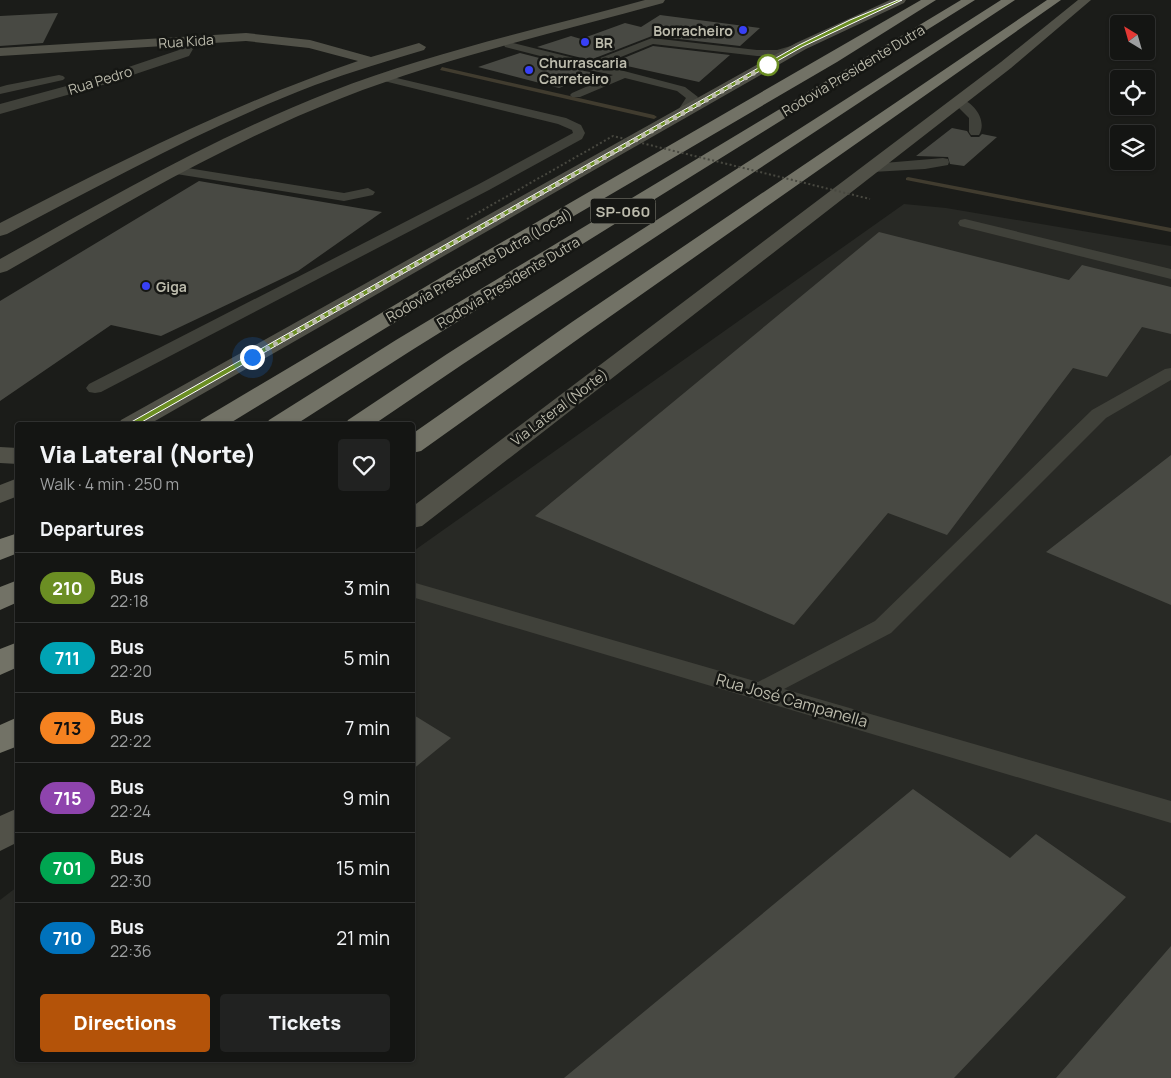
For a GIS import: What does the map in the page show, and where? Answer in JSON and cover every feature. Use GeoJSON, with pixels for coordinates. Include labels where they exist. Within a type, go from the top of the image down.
{"type":"FeatureCollection","features":[{"type":"Feature","properties":{"kind":"highway","name":"Rodovia Presidente Dutra (Local)"},"geometry":{"type":"LineString","coordinates":[[215,422],[459,276],[819,67],[930,0]]}},
{"type":"Feature","properties":{"kind":"highway","name":"Rodovia Presidente Dutra"},"geometry":{"type":"LineString","coordinates":[[283,422],[404,345],[969,0]]}},
{"type":"Feature","properties":{"kind":"highway","name":"Rodovia Presidente Dutra"},"geometry":{"type":"LineString","coordinates":[[361,422],[455,359],[1009,0]]}},
{"type":"Feature","properties":{"kind":"highway"},"geometry":{"type":"LineString","coordinates":[[415,444],[1055,0]]}},
{"type":"Feature","properties":{"kind":"highway"},"geometry":{"type":"LineString","coordinates":[[0,552],[15,543]]}},
{"type":"Feature","properties":{"kind":"highway"},"geometry":{"type":"LineString","coordinates":[[0,600],[15,591]]}},
{"type":"Feature","properties":{"kind":"highway"},"geometry":{"type":"LineString","coordinates":[[0,664],[15,654]]}},
{"type":"Feature","properties":{"kind":"highway"},"geometry":{"type":"LineString","coordinates":[[0,741],[15,731]]}},
{"type":"Feature","properties":{"kind":"main road"},"geometry":{"type":"LineString","coordinates":[[135,422],[801,46],[900,0]]}},
{"type":"Feature","properties":{"kind":"main road","name":"Via Lateral (Norte)"},"geometry":{"type":"LineString","coordinates":[[415,518],[872,168],[1086,0]]}},
{"type":"Feature","properties":{"kind":"main road"},"geometry":{"type":"LineString","coordinates":[[484,47],[509,45],[553,37],[632,15],[644,10],[650,1]]}},
{"type":"Feature","properties":{"kind":"main road"},"geometry":{"type":"LineString","coordinates":[[0,267],[175,170],[261,126],[335,95],[484,47],[650,1]]}},
{"type":"Feature","properties":{"kind":"main road","name":"Rua Kida"},"geometry":{"type":"LineString","coordinates":[[0,52],[263,38],[329,48],[363,58],[370,62]]}},
{"type":"Feature","properties":{"kind":"main road"},"geometry":{"type":"LineString","coordinates":[[0,230],[138,158],[236,112],[370,62],[430,44]]}},
{"type":"Feature","properties":{"kind":"main road"},"geometry":{"type":"LineString","coordinates":[[335,95],[371,73],[370,62]]}},
{"type":"Feature","properties":{"kind":"main road"},"geometry":{"type":"LineString","coordinates":[[0,455],[15,456]]}},
{"type":"Feature","properties":{"kind":"main road"},"geometry":{"type":"LineString","coordinates":[[0,836],[15,824]]}},
{"type":"Feature","properties":{"kind":"street","name":"Rua Pedro"},"geometry":{"type":"LineString","coordinates":[[0,109],[101,81],[184,53],[186,49],[178,42]]}},
{"type":"Feature","properties":{"kind":"lane"},"geometry":{"type":"LineString","coordinates":[[588,67],[652,42],[662,41],[757,53],[778,53],[801,46]]}},
{"type":"Feature","properties":{"kind":"lane"},"geometry":{"type":"LineString","coordinates":[[509,45],[588,67],[681,89],[692,97],[681,115]]}},
{"type":"Feature","properties":{"kind":"lane"},"geometry":{"type":"LineString","coordinates":[[576,95],[622,75]]}},
{"type":"Feature","properties":{"kind":"lane"},"geometry":{"type":"LineString","coordinates":[[0,91],[11,87],[59,78]]}},
{"type":"Feature","properties":{"kind":"lane"},"geometry":{"type":"LineString","coordinates":[[95,388],[484,187],[578,136],[577,128],[562,121],[384,78]]}},
{"type":"Feature","properties":{"kind":"lane"},"geometry":{"type":"LineString","coordinates":[[958,101],[977,120],[978,126],[975,132]]}},
{"type":"Feature","properties":{"kind":"lane"},"geometry":{"type":"LineString","coordinates":[[872,168],[943,162]]}},
{"type":"Feature","properties":{"kind":"lane"},"geometry":{"type":"LineString","coordinates":[[175,170],[344,197],[368,192]]}},
{"type":"Feature","properties":{"kind":"lane"},"geometry":{"type":"LineString","coordinates":[[965,223],[1171,274]]}},
{"type":"Feature","properties":{"kind":"lane"},"geometry":{"type":"LineString","coordinates":[[760,691],[883,627],[1099,414],[1171,373]]}},
{"type":"Feature","properties":{"kind":"lane","name":"Rua José Campanella"},"geometry":{"type":"LineString","coordinates":[[415,590],[1171,812]]}},
{"type":"Feature","properties":{"kind":"path"},"geometry":{"type":"LineString","coordinates":[[467,219],[613,136],[870,199]]}},
{"type":"Feature","properties":{"kind":"shaded area"},"geometry":{"type":"Polygon","coordinates":[[[904,204],[946,208],[1171,246],[1171,1078],[0,1078],[0,900],[15,889],[15,1062],[415,1062],[415,550],[904,204]]]}},
{"type":"Feature","properties":{"kind":"building"},"geometry":{"type":"Polygon","coordinates":[[[58,13],[43,43],[0,46],[0,16],[58,13]]]}},
{"type":"Feature","properties":{"kind":"building"},"geometry":{"type":"Polygon","coordinates":[[[660,15],[760,28],[740,46],[652,36],[590,60],[537,47],[571,36],[581,39],[625,23],[641,27],[660,15]]]}},
{"type":"Feature","properties":{"kind":"building"},"geometry":{"type":"Polygon","coordinates":[[[653,46],[730,55],[699,82],[618,64],[613,66],[607,65],[653,46]]]}},
{"type":"Feature","properties":{"kind":"building","name":"Churrascaria Carreteiro"},"geometry":{"type":"Polygon","coordinates":[[[520,53],[596,73],[559,88],[478,67],[520,53]]]}},
{"type":"Feature","properties":{"kind":"building"},"geometry":{"type":"Polygon","coordinates":[[[952,128],[967,131],[971,137],[979,137],[982,134],[997,137],[964,166],[950,164],[948,157],[916,156],[952,128]]]}},
{"type":"Feature","properties":{"kind":"building","name":"Giga"},"geometry":{"type":"Polygon","coordinates":[[[199,181],[382,212],[298,271],[161,336],[111,325],[0,401],[0,301],[199,181]]]}},
{"type":"Feature","properties":{"kind":"building"},"geometry":{"type":"Polygon","coordinates":[[[879,232],[1069,280],[1082,265],[1171,287],[1171,334],[1142,327],[1107,377],[1073,368],[947,535],[888,513],[794,625],[535,516],[879,232]]]}},
{"type":"Feature","properties":{"kind":"building"},"geometry":{"type":"Polygon","coordinates":[[[1171,455],[1171,605],[1046,552],[1171,455]]]}},
{"type":"Feature","properties":{"kind":"building"},"geometry":{"type":"Polygon","coordinates":[[[415,716],[451,738],[415,768],[415,716]]]}},
{"type":"Feature","properties":{"kind":"building"},"geometry":{"type":"Polygon","coordinates":[[[913,789],[1010,858],[1036,834],[1126,897],[954,1078],[564,1078],[913,789]]]}},
{"type":"Feature","properties":{"kind":"building"},"geometry":{"type":"Polygon","coordinates":[[[1171,946],[1171,1078],[1056,1078],[1171,946]]]}},
{"type":"Feature","properties":{"kind":"waterway"},"geometry":{"type":"LineString","coordinates":[[442,69],[654,117]]}},
{"type":"Feature","properties":{"kind":"waterway"},"geometry":{"type":"LineString","coordinates":[[908,179],[1171,230]]}},
{"type":"Feature","properties":{"kind":"bus line","name":"210"},"geometry":{"type":"LineString","coordinates":[[136,422],[801,46],[900,0]]}},
{"type":"Feature","properties":{"kind":"place","name":"Borracheiro"},"geometry":{"type":"Point","coordinates":[743,30]}},
{"type":"Feature","properties":{"kind":"place","name":"BR"},"geometry":{"type":"Point","coordinates":[585,42]}},
{"type":"Feature","properties":{"kind":"place","name":"Churrascaria Carreteiro"},"geometry":{"type":"Point","coordinates":[529,70]}},
{"type":"Feature","properties":{"kind":"place","name":"Giga"},"geometry":{"type":"Point","coordinates":[146,286]}},
{"type":"Feature","properties":{"kind":"route"},"geometry":{"type":"LineString","coordinates":[[252,357],[768,65]]}}]}
